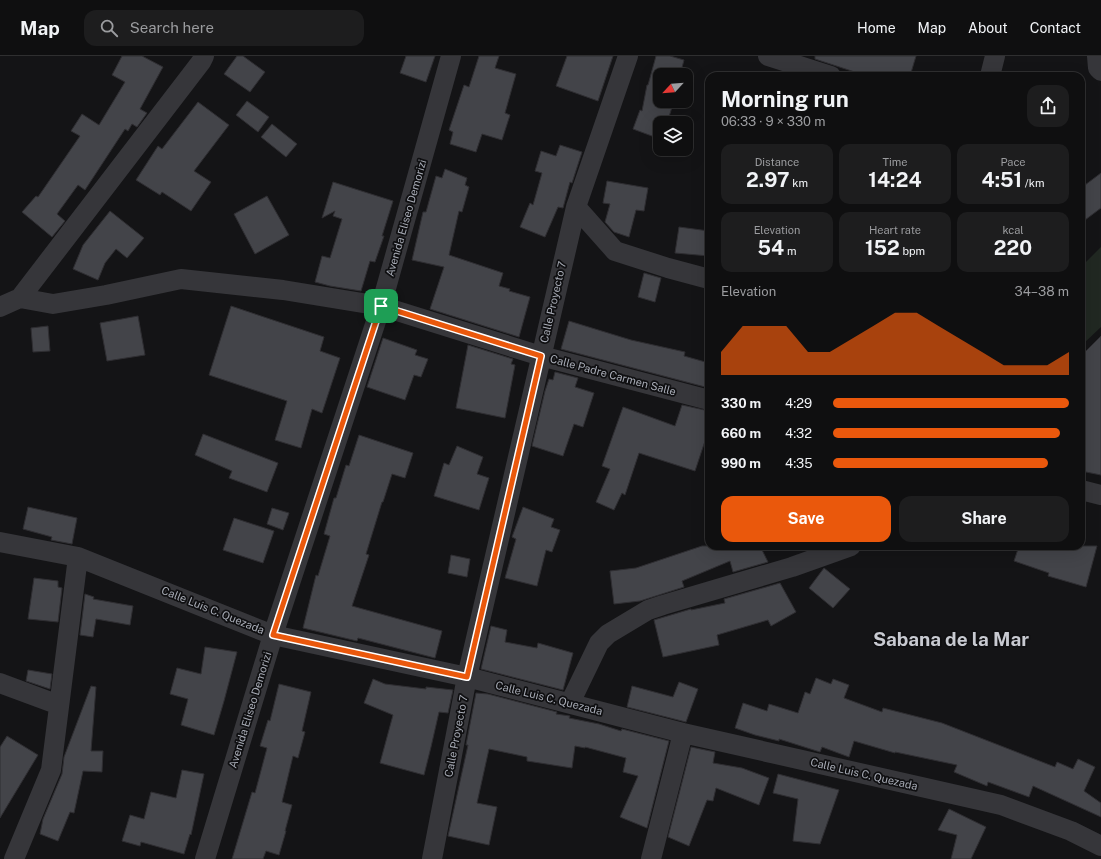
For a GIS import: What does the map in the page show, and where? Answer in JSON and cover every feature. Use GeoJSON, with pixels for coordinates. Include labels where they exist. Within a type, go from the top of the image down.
{"type":"FeatureCollection","features":[{"type":"Feature","properties":{"kind":"street"},"geometry":{"type":"LineString","coordinates":[[0,307],[20,298],[201,62],[204,56]]}},
{"type":"Feature","properties":{"kind":"street","name":"Avenida Eliseo Demorizi"},"geometry":{"type":"LineString","coordinates":[[205,859],[273,635],[381,306],[452,56]]}},
{"type":"Feature","properties":{"kind":"street","name":"Calle Proyecto 7"},"geometry":{"type":"LineString","coordinates":[[432,859],[467,677],[576,207],[628,56]]}},
{"type":"Feature","properties":{"kind":"street"},"geometry":{"type":"LineString","coordinates":[[768,56],[818,72]]}},
{"type":"Feature","properties":{"kind":"street"},"geometry":{"type":"LineString","coordinates":[[991,72],[995,56]]}},
{"type":"Feature","properties":{"kind":"street"},"geometry":{"type":"LineString","coordinates":[[1097,56],[1098,68],[1101,71]]}},
{"type":"Feature","properties":{"kind":"street"},"geometry":{"type":"LineString","coordinates":[[576,207],[615,251],[705,278]]}},
{"type":"Feature","properties":{"kind":"street","name":"Calle Padre Carmen Salle"},"geometry":{"type":"LineString","coordinates":[[20,298],[52,304],[106,295],[181,279],[283,290],[381,306],[541,356],[705,399]]}},
{"type":"Feature","properties":{"kind":"street"},"geometry":{"type":"LineString","coordinates":[[1085,491],[1101,495]]}},
{"type":"Feature","properties":{"kind":"street","name":"Calle Luis C. Quezada"},"geometry":{"type":"LineString","coordinates":[[0,542],[78,556],[273,635],[467,677],[683,733],[1001,805],[1071,831],[1101,846]]}},
{"type":"Feature","properties":{"kind":"street"},"geometry":{"type":"LineString","coordinates":[[570,703],[599,643],[608,634],[648,610],[792,567],[840,550]]}},
{"type":"Feature","properties":{"kind":"street"},"geometry":{"type":"LineString","coordinates":[[14,859],[51,770],[78,556]]}},
{"type":"Feature","properties":{"kind":"street"},"geometry":{"type":"LineString","coordinates":[[0,683],[59,705]]}},
{"type":"Feature","properties":{"kind":"street"},"geometry":{"type":"LineString","coordinates":[[651,859],[683,733]]}},
{"type":"Feature","properties":{"kind":"shaded area"},"geometry":{"type":"Polygon","coordinates":[[[1101,247],[1101,327],[1085,342],[1085,263],[1101,247]]]}},
{"type":"Feature","properties":{"kind":"building"},"geometry":{"type":"Polygon","coordinates":[[[122,56],[142,56],[163,67],[140,109],[147,113],[137,127],[132,124],[128,131],[125,129],[85,190],[78,185],[57,214],[65,221],[52,237],[22,212],[36,196],[38,197],[80,136],[71,131],[82,114],[99,125],[125,82],[112,75],[122,56]]]}},
{"type":"Feature","properties":{"kind":"building"},"geometry":{"type":"Polygon","coordinates":[[[237,56],[243,56],[265,72],[250,92],[224,74],[237,56]]]}},
{"type":"Feature","properties":{"kind":"building"},"geometry":{"type":"Polygon","coordinates":[[[406,56],[435,56],[426,82],[400,73],[406,56]]]}},
{"type":"Feature","properties":{"kind":"building"},"geometry":{"type":"Polygon","coordinates":[[[479,56],[499,56],[495,68],[516,74],[505,113],[510,115],[502,140],[482,134],[476,152],[450,144],[453,132],[449,130],[464,85],[469,87],[479,56]]]}},
{"type":"Feature","properties":{"kind":"building"},"geometry":{"type":"Polygon","coordinates":[[[567,56],[613,56],[598,101],[556,86],[567,56]]]}},
{"type":"Feature","properties":{"kind":"building"},"geometry":{"type":"Polygon","coordinates":[[[656,56],[670,56],[684,60],[682,68],[653,68],[653,108],[672,108],[669,116],[653,116],[653,136],[633,129],[640,110],[642,111],[656,56]]]}},
{"type":"Feature","properties":{"kind":"building"},"geometry":{"type":"Polygon","coordinates":[[[815,56],[916,56],[911,72],[855,72],[815,59],[815,56]]]}},
{"type":"Feature","properties":{"kind":"building"},"geometry":{"type":"Polygon","coordinates":[[[247,101],[269,117],[258,132],[236,115],[247,101]]]}},
{"type":"Feature","properties":{"kind":"building"},"geometry":{"type":"Polygon","coordinates":[[[198,102],[229,125],[194,171],[211,182],[191,211],[162,192],[160,195],[136,180],[158,146],[162,149],[198,102]]]}},
{"type":"Feature","properties":{"kind":"building"},"geometry":{"type":"Polygon","coordinates":[[[272,124],[297,144],[286,157],[261,137],[272,124]]]}},
{"type":"Feature","properties":{"kind":"building"},"geometry":{"type":"Polygon","coordinates":[[[560,145],[582,152],[572,183],[570,182],[563,208],[558,207],[545,237],[520,227],[530,203],[533,205],[542,173],[535,171],[541,151],[556,156],[560,145]]]}},
{"type":"Feature","properties":{"kind":"building"},"geometry":{"type":"Polygon","coordinates":[[[445,169],[467,178],[465,185],[469,187],[462,212],[459,211],[449,255],[503,273],[499,286],[510,289],[509,291],[530,297],[519,337],[430,309],[444,267],[412,260],[423,212],[426,212],[436,176],[442,178],[445,169]]]}},
{"type":"Feature","properties":{"kind":"building"},"geometry":{"type":"Polygon","coordinates":[[[1101,173],[1101,208],[1085,220],[1085,185],[1101,173]]]}},
{"type":"Feature","properties":{"kind":"building"},"geometry":{"type":"Polygon","coordinates":[[[607,181],[648,188],[644,211],[636,210],[629,237],[614,232],[605,222],[610,204],[603,203],[607,181]]]}},
{"type":"Feature","properties":{"kind":"building"},"geometry":{"type":"Polygon","coordinates":[[[333,182],[393,201],[382,236],[384,236],[375,262],[370,261],[361,291],[315,282],[322,256],[330,258],[342,219],[333,216],[335,211],[322,218],[333,182]]]}},
{"type":"Feature","properties":{"kind":"building"},"geometry":{"type":"Polygon","coordinates":[[[267,196],[289,235],[255,254],[234,214],[267,196]]]}},
{"type":"Feature","properties":{"kind":"building"},"geometry":{"type":"Polygon","coordinates":[[[110,211],[144,238],[127,258],[116,249],[105,263],[98,280],[73,269],[83,245],[110,211]]]}},
{"type":"Feature","properties":{"kind":"building"},"geometry":{"type":"Polygon","coordinates":[[[679,227],[705,230],[705,256],[675,253],[679,227]]]}},
{"type":"Feature","properties":{"kind":"building"},"geometry":{"type":"Polygon","coordinates":[[[644,273],[661,278],[655,302],[638,297],[644,273]]]}},
{"type":"Feature","properties":{"kind":"building"},"geometry":{"type":"Polygon","coordinates":[[[231,306],[324,337],[320,351],[340,358],[322,413],[312,409],[301,448],[275,440],[287,401],[209,375],[231,306]]]}},
{"type":"Feature","properties":{"kind":"building"},"geometry":{"type":"Polygon","coordinates":[[[138,316],[145,355],[107,361],[100,323],[138,316]]]}},
{"type":"Feature","properties":{"kind":"building"},"geometry":{"type":"Polygon","coordinates":[[[569,321],[631,340],[685,352],[684,356],[705,362],[705,387],[561,349],[569,321]]]}},
{"type":"Feature","properties":{"kind":"building"},"geometry":{"type":"Polygon","coordinates":[[[48,326],[50,351],[33,352],[31,328],[48,326]]]}},
{"type":"Feature","properties":{"kind":"building"},"geometry":{"type":"Polygon","coordinates":[[[1101,336],[1101,475],[1085,472],[1085,352],[1101,336]]]}},
{"type":"Feature","properties":{"kind":"building"},"geometry":{"type":"Polygon","coordinates":[[[383,338],[417,350],[415,355],[428,359],[421,377],[414,375],[405,400],[367,387],[383,338]]]}},
{"type":"Feature","properties":{"kind":"building"},"geometry":{"type":"Polygon","coordinates":[[[468,345],[513,359],[511,364],[515,365],[505,418],[456,408],[468,345]]]}},
{"type":"Feature","properties":{"kind":"building"},"geometry":{"type":"Polygon","coordinates":[[[555,372],[578,378],[575,387],[594,393],[583,427],[574,424],[563,456],[532,446],[545,391],[549,379],[553,380],[555,372]]]}},
{"type":"Feature","properties":{"kind":"building"},"geometry":{"type":"Polygon","coordinates":[[[682,405],[705,410],[705,441],[695,471],[639,453],[625,495],[622,493],[614,510],[596,502],[610,469],[602,466],[623,407],[675,426],[682,405]]]}},
{"type":"Feature","properties":{"kind":"building"},"geometry":{"type":"Polygon","coordinates":[[[203,434],[278,463],[267,492],[229,478],[232,471],[195,455],[203,434]]]}},
{"type":"Feature","properties":{"kind":"building"},"geometry":{"type":"Polygon","coordinates":[[[359,435],[413,453],[405,478],[392,474],[366,554],[369,555],[352,606],[442,631],[435,658],[358,638],[357,641],[303,628],[316,575],[318,576],[330,536],[324,534],[334,498],[336,498],[346,465],[349,466],[359,435]]]}},
{"type":"Feature","properties":{"kind":"building"},"geometry":{"type":"Polygon","coordinates":[[[457,446],[483,457],[477,474],[489,478],[479,510],[434,496],[444,463],[449,465],[457,446]]]}},
{"type":"Feature","properties":{"kind":"building"},"geometry":{"type":"Polygon","coordinates":[[[28,507],[77,518],[72,544],[51,540],[52,537],[23,529],[28,507]]]}},
{"type":"Feature","properties":{"kind":"building"},"geometry":{"type":"Polygon","coordinates":[[[523,507],[554,519],[551,527],[560,530],[552,552],[546,550],[537,586],[505,578],[516,539],[512,537],[523,507]]]}},
{"type":"Feature","properties":{"kind":"building"},"geometry":{"type":"Polygon","coordinates":[[[272,508],[289,513],[283,530],[267,524],[272,508]]]}},
{"type":"Feature","properties":{"kind":"building"},"geometry":{"type":"Polygon","coordinates":[[[234,518],[274,531],[263,563],[223,550],[234,518]]]}},
{"type":"Feature","properties":{"kind":"building"},"geometry":{"type":"Polygon","coordinates":[[[702,546],[705,546],[705,550],[762,550],[768,562],[733,572],[730,561],[682,581],[684,587],[640,601],[614,604],[610,571],[636,568],[702,546]]]}},
{"type":"Feature","properties":{"kind":"building"},"geometry":{"type":"Polygon","coordinates":[[[1085,546],[1097,546],[1086,587],[1048,576],[1049,573],[1014,561],[1018,550],[1085,550],[1085,546]]]}},
{"type":"Feature","properties":{"kind":"building"},"geometry":{"type":"Polygon","coordinates":[[[451,555],[470,559],[467,577],[448,573],[451,555]]]}},
{"type":"Feature","properties":{"kind":"building"},"geometry":{"type":"Polygon","coordinates":[[[824,568],[850,589],[833,608],[809,588],[824,568]]]}},
{"type":"Feature","properties":{"kind":"building"},"geometry":{"type":"Polygon","coordinates":[[[34,578],[58,581],[58,587],[62,588],[58,622],[28,619],[34,578]]]}},
{"type":"Feature","properties":{"kind":"building"},"geometry":{"type":"Polygon","coordinates":[[[780,583],[796,612],[771,626],[768,620],[717,635],[719,645],[663,657],[654,620],[691,609],[725,603],[724,599],[780,583]]]}},
{"type":"Feature","properties":{"kind":"building"},"geometry":{"type":"Polygon","coordinates":[[[85,594],[94,597],[93,599],[133,606],[130,625],[96,619],[93,637],[80,635],[85,594]]]}},
{"type":"Feature","properties":{"kind":"building"},"geometry":{"type":"Polygon","coordinates":[[[491,626],[507,630],[505,642],[537,648],[538,643],[573,653],[563,690],[481,669],[491,626]]]}},
{"type":"Feature","properties":{"kind":"building"},"geometry":{"type":"Polygon","coordinates":[[[205,647],[237,652],[214,735],[181,725],[188,699],[170,694],[177,668],[201,674],[205,647]]]}},
{"type":"Feature","properties":{"kind":"building"},"geometry":{"type":"Polygon","coordinates":[[[28,670],[52,674],[50,689],[26,681],[28,670]]]}},
{"type":"Feature","properties":{"kind":"building"},"geometry":{"type":"Polygon","coordinates":[[[816,678],[831,684],[833,679],[849,685],[844,698],[882,712],[883,708],[942,723],[1055,767],[1057,762],[1073,769],[1078,759],[1095,767],[1084,791],[1101,803],[1101,817],[1033,786],[1029,797],[988,782],[987,786],[954,772],[957,765],[895,753],[854,741],[849,757],[822,747],[820,752],[779,739],[779,741],[735,728],[743,703],[767,711],[769,704],[798,713],[805,692],[810,694],[816,678]]]}},
{"type":"Feature","properties":{"kind":"building"},"geometry":{"type":"Polygon","coordinates":[[[373,679],[385,684],[426,689],[426,687],[453,690],[448,713],[439,712],[424,775],[380,763],[393,715],[364,703],[373,679]]]}},
{"type":"Feature","properties":{"kind":"building"},"geometry":{"type":"Polygon","coordinates":[[[679,682],[698,689],[686,722],[627,707],[632,686],[673,697],[679,682]]]}},
{"type":"Feature","properties":{"kind":"building"},"geometry":{"type":"Polygon","coordinates":[[[279,684],[311,692],[302,731],[305,732],[298,758],[293,756],[282,802],[292,805],[286,831],[279,855],[266,851],[263,859],[232,859],[252,792],[255,793],[267,748],[260,746],[268,720],[270,721],[279,684]]]}},
{"type":"Feature","properties":{"kind":"building"},"geometry":{"type":"Polygon","coordinates":[[[91,686],[96,687],[91,751],[103,751],[102,772],[83,771],[74,813],[70,812],[58,841],[40,834],[43,819],[62,774],[64,757],[91,686]]]}},
{"type":"Feature","properties":{"kind":"building"},"geometry":{"type":"Polygon","coordinates":[[[476,693],[488,694],[557,712],[556,714],[570,716],[569,718],[669,741],[647,828],[620,817],[638,776],[623,772],[626,758],[585,747],[575,746],[572,768],[527,761],[527,757],[489,749],[477,803],[497,807],[489,845],[448,836],[468,745],[466,745],[476,693]]]}},
{"type":"Feature","properties":{"kind":"building"},"geometry":{"type":"Polygon","coordinates":[[[7,736],[38,755],[0,818],[0,747],[7,736]]]}},
{"type":"Feature","properties":{"kind":"building"},"geometry":{"type":"Polygon","coordinates":[[[691,747],[715,752],[713,763],[742,768],[769,778],[759,805],[716,788],[713,801],[707,800],[689,846],[668,837],[691,747]]]}},
{"type":"Feature","properties":{"kind":"building"},"geometry":{"type":"Polygon","coordinates":[[[182,770],[204,774],[191,835],[190,834],[184,854],[141,842],[140,846],[122,841],[130,815],[144,819],[151,792],[176,798],[182,770]]]}},
{"type":"Feature","properties":{"kind":"building"},"geometry":{"type":"Polygon","coordinates":[[[778,774],[839,790],[820,844],[793,841],[798,799],[773,793],[778,774]]]}},
{"type":"Feature","properties":{"kind":"building"},"geometry":{"type":"Polygon","coordinates":[[[949,809],[986,827],[971,859],[951,859],[957,835],[938,830],[949,809]]]}},
{"type":"Feature","properties":{"kind":"district","name":"Sabana de la Mar"},"geometry":{"type":"Point","coordinates":[951,639]}},
{"type":"Feature","properties":{"kind":"route"},"geometry":{"type":"LineString","coordinates":[[381,306],[541,356],[467,677],[273,635],[381,306]]}}]}
